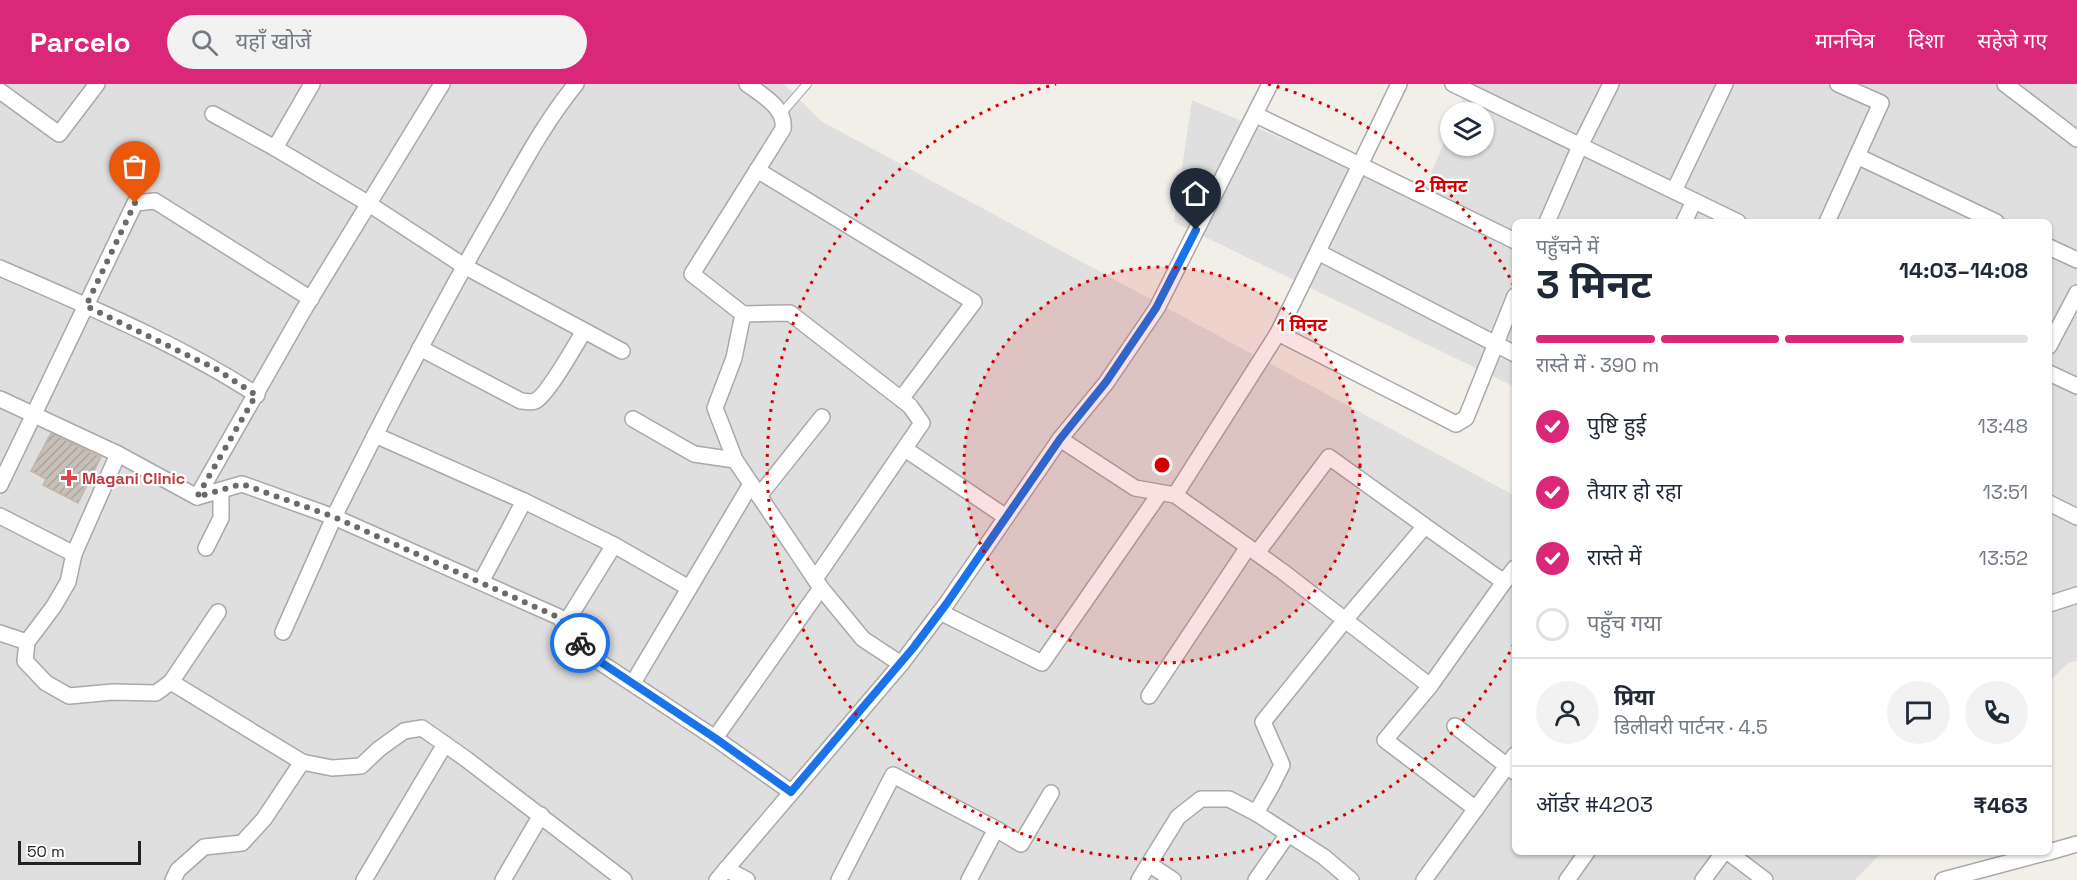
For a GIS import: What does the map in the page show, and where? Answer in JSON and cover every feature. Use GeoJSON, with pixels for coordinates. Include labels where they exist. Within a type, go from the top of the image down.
{"type":"FeatureCollection","features":[{"type":"Feature","properties":{"kind":"street"},"geometry":{"type":"LineString","coordinates":[[0,91],[59,134],[98,84]]}},
{"type":"Feature","properties":{"kind":"street"},"geometry":{"type":"LineString","coordinates":[[275,148],[312,84]]}},
{"type":"Feature","properties":{"kind":"street"},"geometry":{"type":"LineString","coordinates":[[197,497],[311,299],[442,84]]}},
{"type":"Feature","properties":{"kind":"street"},"geometry":{"type":"LineString","coordinates":[[715,738],[922,423],[910,406],[790,313],[743,314],[692,274],[783,129],[784,122],[775,106],[747,84]]}},
{"type":"Feature","properties":{"kind":"street"},"geometry":{"type":"LineString","coordinates":[[747,880],[721,874],[900,664],[940,612],[1060,439],[1106,382],[1156,308],[1270,84]]}},
{"type":"Feature","properties":{"kind":"street"},"geometry":{"type":"LineString","coordinates":[[940,612],[1042,663],[1168,494],[1278,333],[1399,84]]}},
{"type":"Feature","properties":{"kind":"street"},"geometry":{"type":"LineString","coordinates":[[1453,84],[1732,219]]}},
{"type":"Feature","properties":{"kind":"street"},"geometry":{"type":"LineString","coordinates":[[1548,219],[1580,146],[1611,84]]}},
{"type":"Feature","properties":{"kind":"street"},"geometry":{"type":"LineString","coordinates":[[1674,191],[1725,84]]}},
{"type":"Feature","properties":{"kind":"street"},"geometry":{"type":"LineString","coordinates":[[1828,219],[1881,103],[1838,84]]}},
{"type":"Feature","properties":{"kind":"street"},"geometry":{"type":"LineString","coordinates":[[2005,84],[2077,139]]}},
{"type":"Feature","properties":{"kind":"street"},"geometry":{"type":"LineString","coordinates":[[283,632],[334,517],[420,348],[529,155],[572,86]]}},
{"type":"Feature","properties":{"kind":"street"},"geometry":{"type":"LineString","coordinates":[[213,114],[369,204],[465,266],[622,351]]}},
{"type":"Feature","properties":{"kind":"street"},"geometry":{"type":"LineString","coordinates":[[1256,115],[1512,240]]}},
{"type":"Feature","properties":{"kind":"street"},"geometry":{"type":"LineString","coordinates":[[1857,156],[1990,219]]}},
{"type":"Feature","properties":{"kind":"street"},"geometry":{"type":"LineString","coordinates":[[757,170],[974,302],[901,399]]}},
{"type":"Feature","properties":{"kind":"street"},"geometry":{"type":"LineString","coordinates":[[0,485],[135,203],[154,201],[311,299]]}},
{"type":"Feature","properties":{"kind":"street"},"geometry":{"type":"LineString","coordinates":[[1685,219],[1694,201]]}},
{"type":"Feature","properties":{"kind":"street"},"geometry":{"type":"LineString","coordinates":[[2052,248],[2077,260]]}},
{"type":"Feature","properties":{"kind":"street"},"geometry":{"type":"LineString","coordinates":[[1318,252],[1512,352]]}},
{"type":"Feature","properties":{"kind":"street"},"geometry":{"type":"LineString","coordinates":[[0,267],[216,369],[256,395]]}},
{"type":"Feature","properties":{"kind":"street"},"geometry":{"type":"LineString","coordinates":[[2052,340],[2077,293]]}},
{"type":"Feature","properties":{"kind":"street"},"geometry":{"type":"LineString","coordinates":[[1278,333],[1456,424],[1466,418],[1512,303]]}},
{"type":"Feature","properties":{"kind":"street"},"geometry":{"type":"LineString","coordinates":[[743,314],[734,358],[715,408],[735,460],[818,584],[863,639],[900,664]]}},
{"type":"Feature","properties":{"kind":"street"},"geometry":{"type":"LineString","coordinates":[[420,348],[521,400],[530,402],[536,401],[546,391],[584,330]]}},
{"type":"Feature","properties":{"kind":"street"},"geometry":{"type":"LineString","coordinates":[[2052,374],[2077,386]]}},
{"type":"Feature","properties":{"kind":"street"},"geometry":{"type":"LineString","coordinates":[[0,399],[118,454],[197,497],[242,484],[334,517],[560,618],[590,655],[715,738],[791,792]]}},
{"type":"Feature","properties":{"kind":"street"},"geometry":{"type":"LineString","coordinates":[[633,683],[689,588],[755,490],[822,417]]}},
{"type":"Feature","properties":{"kind":"street"},"geometry":{"type":"LineString","coordinates":[[633,419],[694,454],[735,460]]}},
{"type":"Feature","properties":{"kind":"street"},"geometry":{"type":"LineString","coordinates":[[375,435],[524,501],[614,545],[689,588]]}},
{"type":"Feature","properties":{"kind":"street"},"geometry":{"type":"LineString","coordinates":[[1060,439],[1135,488],[1168,494],[1253,550],[1430,686]]}},
{"type":"Feature","properties":{"kind":"street"},"geometry":{"type":"LineString","coordinates":[[905,449],[1006,518]]}},
{"type":"Feature","properties":{"kind":"street"},"geometry":{"type":"LineString","coordinates":[[118,454],[75,554],[68,582],[54,606],[27,642],[25,662],[46,683],[69,696],[113,692],[156,693],[171,682],[218,612]]}},
{"type":"Feature","properties":{"kind":"street"},"geometry":{"type":"LineString","coordinates":[[1149,696],[1253,550],[1329,457],[1504,582]]}},
{"type":"Feature","properties":{"kind":"street"},"geometry":{"type":"LineString","coordinates":[[206,548],[221,518],[221,490]]}},
{"type":"Feature","properties":{"kind":"street"},"geometry":{"type":"LineString","coordinates":[[481,582],[524,501]]}},
{"type":"Feature","properties":{"kind":"street"},"geometry":{"type":"LineString","coordinates":[[2052,504],[2077,517]]}},
{"type":"Feature","properties":{"kind":"street"},"geometry":{"type":"LineString","coordinates":[[0,516],[75,554]]}},
{"type":"Feature","properties":{"kind":"street"},"geometry":{"type":"LineString","coordinates":[[1256,813],[1282,765],[1263,722],[1344,620],[1425,526]]}},
{"type":"Feature","properties":{"kind":"street"},"geometry":{"type":"LineString","coordinates":[[565,624],[614,545]]}},
{"type":"Feature","properties":{"kind":"street"},"geometry":{"type":"LineString","coordinates":[[1476,809],[1385,740],[1430,686],[1512,572]]}},
{"type":"Feature","properties":{"kind":"street"},"geometry":{"type":"LineString","coordinates":[[2052,603],[2077,595]]}},
{"type":"Feature","properties":{"kind":"street"},"geometry":{"type":"LineString","coordinates":[[0,633],[27,642]]}},
{"type":"Feature","properties":{"kind":"street"},"geometry":{"type":"LineString","coordinates":[[171,682],[302,762],[332,768],[362,766],[379,749],[404,731],[422,728],[541,815],[624,880]]}},
{"type":"Feature","properties":{"kind":"street"},"geometry":{"type":"LineString","coordinates":[[1424,880],[1512,764],[1455,726]]}},
{"type":"Feature","properties":{"kind":"street"},"geometry":{"type":"LineString","coordinates":[[364,880],[444,744]]}},
{"type":"Feature","properties":{"kind":"street"},"geometry":{"type":"LineString","coordinates":[[173,880],[178,870],[204,847],[242,843],[264,819],[302,762]]}},
{"type":"Feature","properties":{"kind":"street"},"geometry":{"type":"LineString","coordinates":[[839,880],[893,775],[1021,844],[1051,793]]}},
{"type":"Feature","properties":{"kind":"street"},"geometry":{"type":"LineString","coordinates":[[1139,880],[1178,817],[1201,799],[1229,799],[1256,813],[1324,857],[1351,880]]}},
{"type":"Feature","properties":{"kind":"street"},"geometry":{"type":"LineString","coordinates":[[503,880],[541,815]]}},
{"type":"Feature","properties":{"kind":"street"},"geometry":{"type":"LineString","coordinates":[[969,880],[996,830]]}},
{"type":"Feature","properties":{"kind":"street"},"geometry":{"type":"LineString","coordinates":[[1256,880],[1288,834]]}},
{"type":"Feature","properties":{"kind":"street"},"geometry":{"type":"LineString","coordinates":[[2052,851],[2077,844]]}},
{"type":"Feature","properties":{"kind":"street"},"geometry":{"type":"LineString","coordinates":[[1568,880],[1585,855]]}},
{"type":"Feature","properties":{"kind":"street"},"geometry":{"type":"LineString","coordinates":[[1703,880],[1724,855]]}},
{"type":"Feature","properties":{"kind":"street"},"geometry":{"type":"LineString","coordinates":[[1730,855],[1765,880]]}},
{"type":"Feature","properties":{"kind":"street"},"geometry":{"type":"LineString","coordinates":[[1943,880],[2037,855]]}},
{"type":"Feature","properties":{"kind":"street"},"geometry":{"type":"LineString","coordinates":[[1149,864],[1173,880]]}},
{"type":"Feature","properties":{"kind":"lane"},"geometry":{"type":"LineString","coordinates":[[781,114],[807,84]]}},
{"type":"Feature","properties":{"kind":"shaded area"},"geometry":{"type":"Polygon","coordinates":[[[0,84],[784,84],[821,121],[1512,494],[1512,855],[1879,855],[1855,880],[0,880],[0,84]]]}},
{"type":"Feature","properties":{"kind":"shaded area"},"geometry":{"type":"Polygon","coordinates":[[[1469,84],[2077,84],[2077,661],[2068,663],[2052,679],[2052,219],[1512,219],[1512,386],[1174,222],[1192,100],[1421,198],[1440,152],[1440,156],[1494,156],[1494,102],[1461,102],[1469,84]]]}},
{"type":"Feature","properties":{"kind":"building"},"geometry":{"type":"Polygon","coordinates":[[[51,433],[101,457],[78,503],[43,485],[46,479],[31,471],[51,433]]]}},
{"type":"Feature","properties":{"kind":"way so far"},"geometry":{"type":"LineString","coordinates":[[135,203],[86,306],[216,369],[256,395],[197,497],[242,484],[334,517],[560,618],[580,643]]}},
{"type":"Feature","properties":{"kind":"place","name":"Magani Clinic"},"geometry":{"type":"Point","coordinates":[69,478]}},
{"type":"Feature","properties":{"kind":"route"},"geometry":{"type":"LineString","coordinates":[[580,643],[590,655],[715,738],[791,792],[900,664],[947,603],[1060,439],[1106,382],[1156,308],[1196,230]]}}]}
